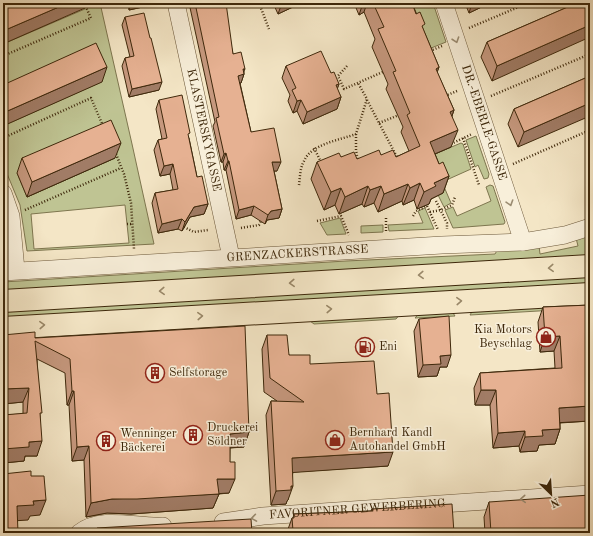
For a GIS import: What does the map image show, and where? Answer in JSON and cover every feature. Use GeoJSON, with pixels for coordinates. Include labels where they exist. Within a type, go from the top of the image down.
{"type":"FeatureCollection","features":[{"type":"Feature","properties":{"kind":"main road"},"geometry":{"type":"LineString","coordinates":[[3,301],[590,266]]}},
{"type":"Feature","properties":{"kind":"main road"},"geometry":{"type":"LineString","coordinates":[[3,328],[590,294]]}},
{"type":"Feature","properties":{"kind":"street","name":"KLASTERSKYGASSE"},"geometry":{"type":"LineString","coordinates":[[176,3],[232,257]]}},
{"type":"Feature","properties":{"kind":"street","name":"DR.-EBERLE-GASSE"},"geometry":{"type":"LineString","coordinates":[[444,3],[523,242]]}},
{"type":"Feature","properties":{"kind":"street"},"geometry":{"type":"LineString","coordinates":[[3,193],[11,216],[10,271]]}},
{"type":"Feature","properties":{"kind":"street","name":"GRENZACKERSTRASSE"},"geometry":{"type":"LineString","coordinates":[[10,271],[442,245],[523,242],[565,235],[590,227]]}},
{"type":"Feature","properties":{"kind":"street","name":"FAVORITNER GEWERBERING"},"geometry":{"type":"LineString","coordinates":[[206,523],[229,522],[264,516],[590,494]]}},
{"type":"Feature","properties":{"kind":"street"},"geometry":{"type":"LineString","coordinates":[[79,533],[92,526],[111,524],[160,526],[175,525]]}},
{"type":"Feature","properties":{"kind":"path"},"geometry":{"type":"LineString","coordinates":[[3,56],[91,18],[84,3]]}},
{"type":"Feature","properties":{"kind":"path"},"geometry":{"type":"LineString","coordinates":[[259,3],[269,30]]}},
{"type":"Feature","properties":{"kind":"path"},"geometry":{"type":"LineString","coordinates":[[428,52],[528,3]]}},
{"type":"Feature","properties":{"kind":"path"},"geometry":{"type":"LineString","coordinates":[[441,97],[474,94],[590,54]]}},
{"type":"Feature","properties":{"kind":"path"},"geometry":{"type":"LineString","coordinates":[[348,66],[338,76],[344,89],[387,70]]}},
{"type":"Feature","properties":{"kind":"path"},"geometry":{"type":"LineString","coordinates":[[358,83],[401,165]]}},
{"type":"Feature","properties":{"kind":"path"},"geometry":{"type":"LineString","coordinates":[[3,138],[91,98],[106,133]]}},
{"type":"Feature","properties":{"kind":"path"},"geometry":{"type":"LineString","coordinates":[[358,164],[356,134],[367,99]]}},
{"type":"Feature","properties":{"kind":"path"},"geometry":{"type":"LineString","coordinates":[[379,123],[401,114]]}},
{"type":"Feature","properties":{"kind":"path"},"geometry":{"type":"LineString","coordinates":[[450,144],[485,128]]}},
{"type":"Feature","properties":{"kind":"path"},"geometry":{"type":"LineString","coordinates":[[499,170],[590,130]]}},
{"type":"Feature","properties":{"kind":"path"},"geometry":{"type":"LineString","coordinates":[[299,185],[304,160],[308,153],[314,148],[356,134]]}},
{"type":"Feature","properties":{"kind":"path"},"geometry":{"type":"LineString","coordinates":[[463,138],[479,185]]}},
{"type":"Feature","properties":{"kind":"path"},"geometry":{"type":"LineString","coordinates":[[314,148],[322,165]]}},
{"type":"Feature","properties":{"kind":"path"},"geometry":{"type":"LineString","coordinates":[[115,154],[124,174],[131,203],[136,263]]}},
{"type":"Feature","properties":{"kind":"path"},"geometry":{"type":"LineString","coordinates":[[11,216],[121,168]]}},
{"type":"Feature","properties":{"kind":"path"},"geometry":{"type":"LineString","coordinates":[[430,212],[441,210],[452,205],[455,197]]}},
{"type":"Feature","properties":{"kind":"path"},"geometry":{"type":"LineString","coordinates":[[436,202],[441,210],[448,230]]}},
{"type":"Feature","properties":{"kind":"path"},"geometry":{"type":"LineString","coordinates":[[413,216],[416,211],[427,206],[438,230]]}},
{"type":"Feature","properties":{"kind":"path"},"geometry":{"type":"LineString","coordinates":[[317,221],[341,216],[350,235]]}},
{"type":"Feature","properties":{"kind":"path"},"geometry":{"type":"LineString","coordinates":[[386,218],[386,233]]}},
{"type":"Feature","properties":{"kind":"path"},"geometry":{"type":"LineString","coordinates":[[184,227],[194,232],[259,225],[261,221]]}},
{"type":"Feature","properties":{"kind":"path"},"geometry":{"type":"LineString","coordinates":[[127,224],[132,224]]}},
{"type":"Feature","properties":{"kind":"green space"},"geometry":{"type":"Polygon","coordinates":[[[82,3],[100,3],[154,244],[27,251],[20,205],[3,164],[3,126],[101,82],[3,97],[3,44],[85,9],[82,3]],[[115,158],[17,173],[27,197],[115,158]],[[125,205],[31,214],[34,249],[129,243],[125,205]]]}},
{"type":"Feature","properties":{"kind":"green space"},"geometry":{"type":"Polygon","coordinates":[[[422,3],[433,3],[446,42],[419,53],[402,12],[422,3]]]}},
{"type":"Feature","properties":{"kind":"green space"},"geometry":{"type":"Polygon","coordinates":[[[476,136],[489,174],[488,178],[484,179],[478,165],[475,167],[466,140],[476,136]]]}},
{"type":"Feature","properties":{"kind":"green space"},"geometry":{"type":"Polygon","coordinates":[[[461,143],[463,144],[471,169],[442,182],[451,203],[444,207],[438,195],[443,193],[423,159],[461,143]]]}},
{"type":"Feature","properties":{"kind":"green space"},"geometry":{"type":"Polygon","coordinates":[[[490,185],[493,186],[505,222],[504,224],[453,228],[445,210],[453,207],[457,216],[491,201],[486,187],[490,185]]]}},
{"type":"Feature","properties":{"kind":"green space"},"geometry":{"type":"Polygon","coordinates":[[[425,208],[434,229],[389,231],[388,225],[423,223],[418,211],[425,208]]]}},
{"type":"Feature","properties":{"kind":"green space"},"geometry":{"type":"Polygon","coordinates":[[[340,218],[346,234],[327,235],[320,223],[340,218]]]}},
{"type":"Feature","properties":{"kind":"green space"},"geometry":{"type":"Polygon","coordinates":[[[383,225],[383,232],[361,233],[361,226],[383,225]]]}},
{"type":"Feature","properties":{"kind":"green space"},"geometry":{"type":"Polygon","coordinates":[[[590,233],[590,256],[3,292],[3,282],[346,261],[495,254],[498,249],[539,246],[540,254],[578,246],[576,238],[590,233]]]}},
{"type":"Feature","properties":{"kind":"green space"},"geometry":{"type":"Polygon","coordinates":[[[590,273],[590,285],[3,320],[3,308],[590,273]]]}},
{"type":"Feature","properties":{"kind":"green space"},"geometry":{"type":"Polygon","coordinates":[[[590,301],[590,308],[470,315],[474,308],[590,301]]]}},
{"type":"Feature","properties":{"kind":"green space"},"geometry":{"type":"Polygon","coordinates":[[[451,310],[455,316],[415,318],[426,311],[451,310]]]}},
{"type":"Feature","properties":{"kind":"green space"},"geometry":{"type":"Polygon","coordinates":[[[400,314],[396,319],[314,324],[306,318],[400,314]]]}},
{"type":"Feature","properties":{"kind":"green space"},"geometry":{"type":"Polygon","coordinates":[[[166,328],[193,331],[74,338],[69,335],[166,328]]]}},
{"type":"Feature","properties":{"kind":"building"},"geometry":{"type":"Polygon","coordinates":[[[3,3],[68,3],[3,31],[3,3]]]}},
{"type":"Feature","properties":{"kind":"building"},"geometry":{"type":"Polygon","coordinates":[[[195,3],[226,3],[233,54],[241,52],[245,69],[243,69],[244,74],[238,76],[251,132],[274,128],[281,162],[272,162],[282,209],[271,211],[268,215],[254,206],[239,210],[229,161],[226,153],[224,154],[216,118],[219,117],[195,3]]]}},
{"type":"Feature","properties":{"kind":"building"},"geometry":{"type":"Polygon","coordinates":[[[373,3],[412,3],[416,14],[420,12],[425,24],[422,26],[439,67],[436,69],[454,110],[450,112],[458,130],[430,142],[439,164],[443,162],[449,176],[434,183],[436,186],[424,192],[420,183],[410,188],[408,184],[384,194],[381,186],[370,190],[368,186],[345,197],[341,188],[331,192],[317,162],[339,153],[341,157],[354,152],[357,159],[379,150],[381,155],[393,150],[396,157],[420,146],[407,115],[410,113],[393,72],[396,71],[378,29],[384,27],[373,3]]]}},
{"type":"Feature","properties":{"kind":"building"},"geometry":{"type":"Polygon","coordinates":[[[577,3],[590,3],[590,25],[497,66],[487,42],[577,3]]]}},
{"type":"Feature","properties":{"kind":"building"},"geometry":{"type":"Polygon","coordinates":[[[144,13],[162,82],[132,89],[125,58],[134,56],[125,17],[144,13]]]}},
{"type":"Feature","properties":{"kind":"building"},"geometry":{"type":"Polygon","coordinates":[[[96,43],[107,67],[3,113],[3,85],[96,43]]]}},
{"type":"Feature","properties":{"kind":"building"},"geometry":{"type":"Polygon","coordinates":[[[321,51],[331,73],[334,72],[339,84],[336,85],[341,97],[307,112],[301,100],[297,101],[292,90],[296,88],[286,66],[321,51]]]}},
{"type":"Feature","properties":{"kind":"building"},"geometry":{"type":"Polygon","coordinates":[[[590,76],[590,103],[524,132],[514,109],[590,76]]]}},
{"type":"Feature","properties":{"kind":"building"},"geometry":{"type":"Polygon","coordinates":[[[182,95],[197,177],[202,176],[208,204],[194,207],[185,222],[182,219],[162,224],[155,193],[178,189],[173,164],[164,166],[158,140],[167,138],[159,100],[182,95]]]}},
{"type":"Feature","properties":{"kind":"building"},"geometry":{"type":"Polygon","coordinates":[[[111,120],[121,143],[32,182],[22,158],[111,120]]]}},
{"type":"Feature","properties":{"kind":"building"},"geometry":{"type":"Polygon","coordinates":[[[590,305],[590,406],[559,408],[560,429],[542,430],[543,436],[525,437],[525,431],[498,433],[496,390],[481,390],[480,373],[562,368],[560,336],[545,337],[543,307],[590,305]]]}},
{"type":"Feature","properties":{"kind":"building"},"geometry":{"type":"Polygon","coordinates":[[[449,316],[451,355],[440,356],[441,364],[423,365],[419,319],[449,316]]]}},
{"type":"Feature","properties":{"kind":"building"},"geometry":{"type":"Polygon","coordinates":[[[245,326],[249,432],[230,434],[230,462],[235,462],[235,479],[217,479],[219,494],[112,499],[91,503],[89,446],[77,447],[74,391],[72,391],[70,359],[35,341],[42,413],[40,413],[42,441],[29,442],[29,447],[3,449],[3,415],[27,413],[29,388],[3,389],[3,335],[35,332],[35,338],[245,326]]]}},
{"type":"Feature","properties":{"kind":"building"},"geometry":{"type":"Polygon","coordinates":[[[267,335],[287,335],[289,355],[310,355],[310,364],[374,361],[377,394],[389,393],[393,452],[292,458],[293,486],[291,486],[291,490],[276,491],[271,401],[304,402],[270,378],[267,335]]]}},
{"type":"Feature","properties":{"kind":"building"},"geometry":{"type":"Polygon","coordinates":[[[31,471],[31,476],[44,476],[46,500],[33,501],[34,505],[17,506],[18,533],[3,533],[3,474],[31,471]]]}},
{"type":"Feature","properties":{"kind":"building"},"geometry":{"type":"Polygon","coordinates":[[[590,495],[590,533],[491,533],[489,502],[590,495]]]}},
{"type":"Feature","properties":{"kind":"building"},"geometry":{"type":"Polygon","coordinates":[[[452,504],[454,533],[278,533],[293,531],[292,518],[294,518],[294,514],[372,511],[372,509],[452,504]]]}},
{"type":"Feature","properties":{"kind":"building"},"geometry":{"type":"Polygon","coordinates":[[[251,519],[252,533],[97,533],[97,528],[251,519]]]}},
{"type":"Feature","properties":{"kind":"place","name":"Kia Motors Beyschlag"},"geometry":{"type":"Point","coordinates":[546,337]}},
{"type":"Feature","properties":{"kind":"place","name":"Eni"},"geometry":{"type":"Point","coordinates":[365,347]}},
{"type":"Feature","properties":{"kind":"place","name":"Selfstorage"},"geometry":{"type":"Point","coordinates":[155,373]}},
{"type":"Feature","properties":{"kind":"place","name":"Druckerei Söldner"},"geometry":{"type":"Point","coordinates":[193,435]}},
{"type":"Feature","properties":{"kind":"place","name":"Bernhard Kandl Autohandel GmbH"},"geometry":{"type":"Point","coordinates":[335,440]}},
{"type":"Feature","properties":{"kind":"place","name":"Wenninger Bäckerei"},"geometry":{"type":"Point","coordinates":[106,441]}}]}
